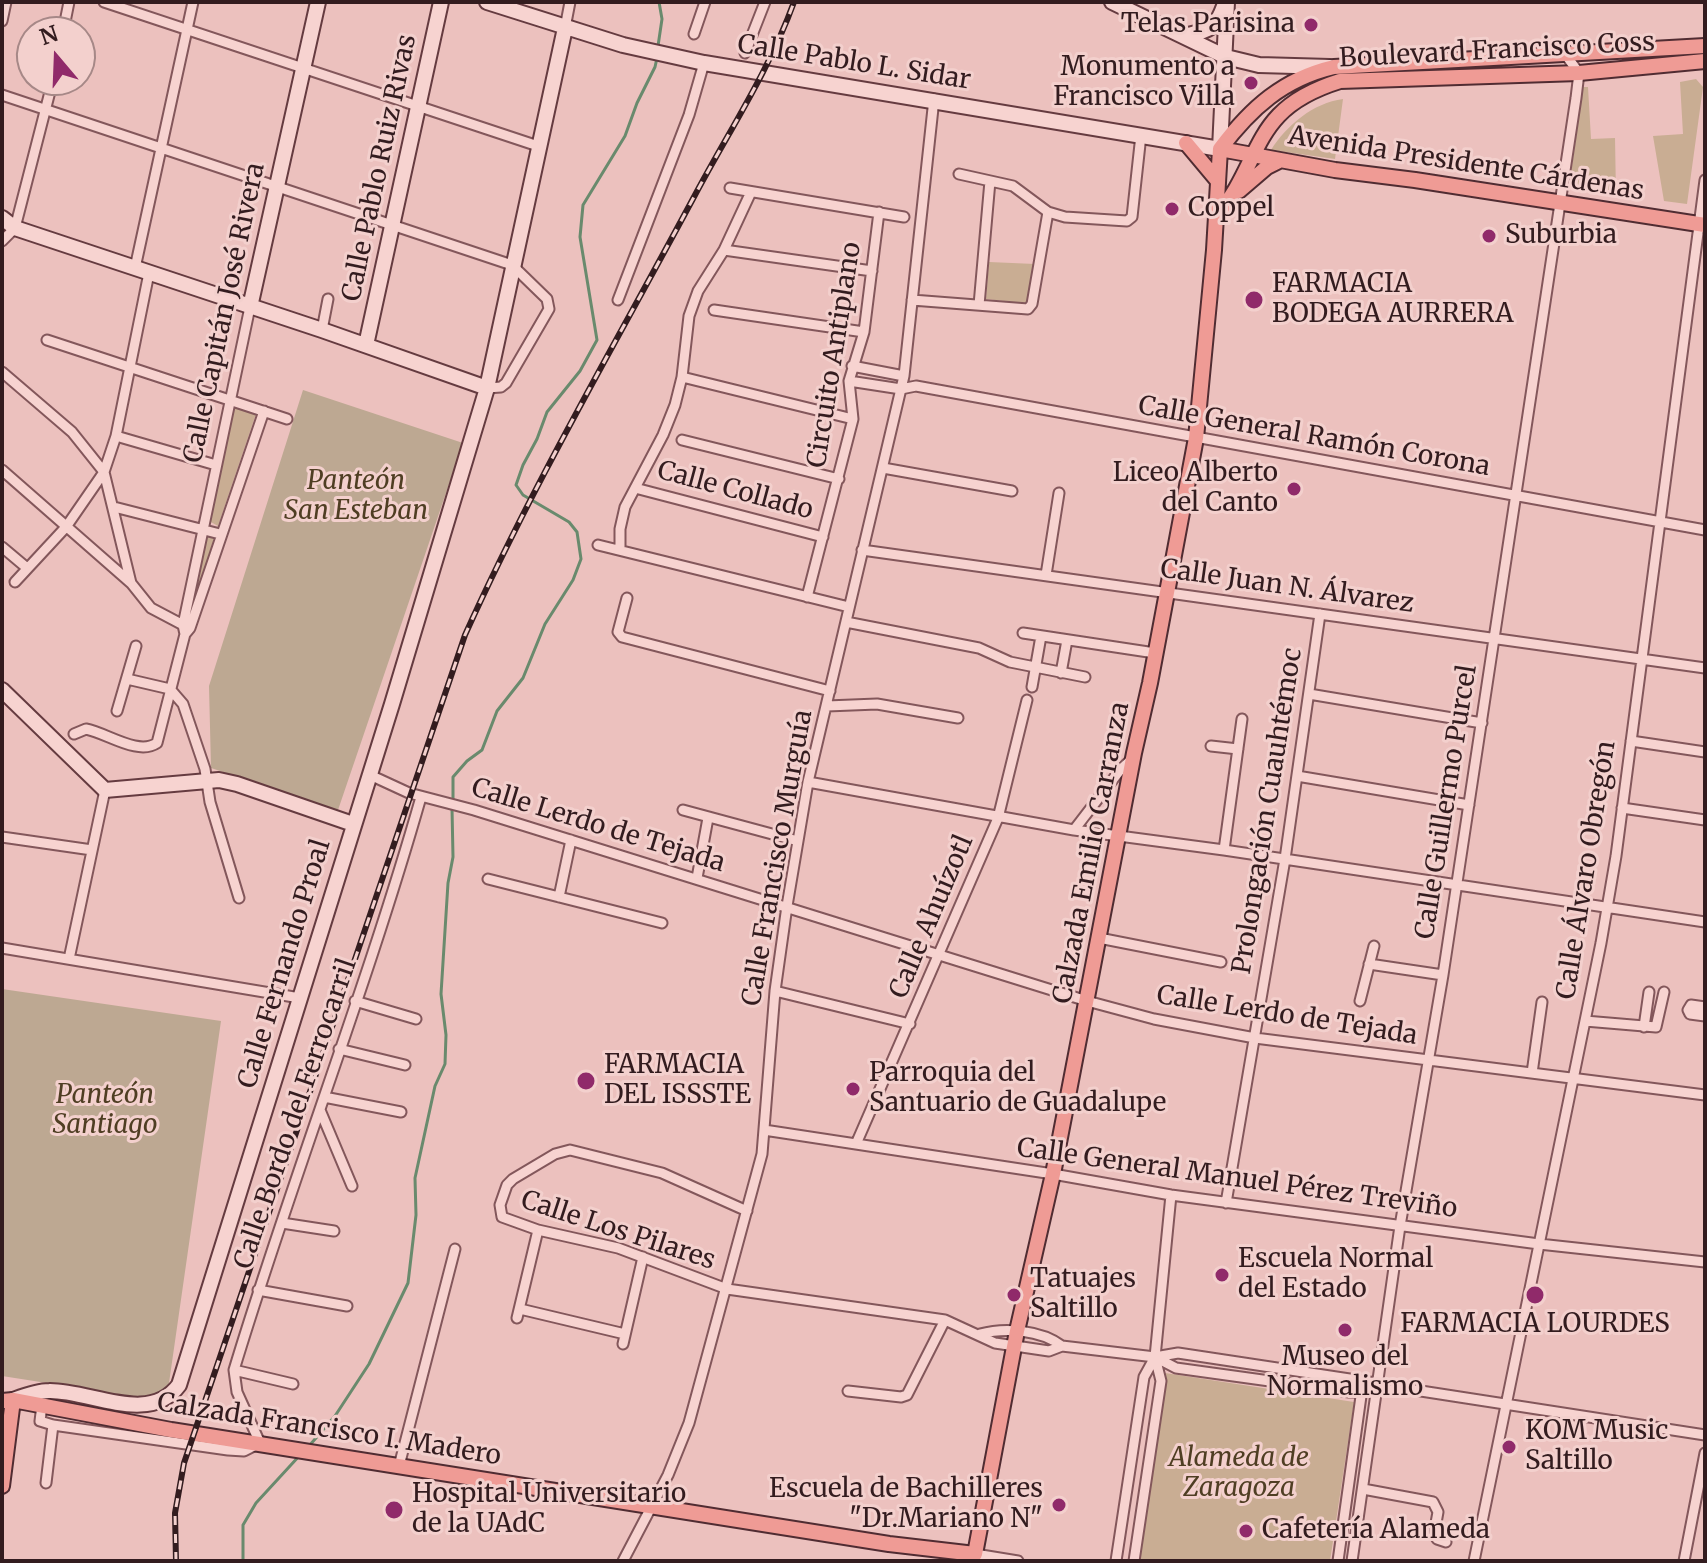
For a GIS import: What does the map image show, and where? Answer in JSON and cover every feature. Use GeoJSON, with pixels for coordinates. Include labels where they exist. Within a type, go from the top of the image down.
{"type":"FeatureCollection","features":[{"type":"Feature","properties":{"kind":"main road","name":"Boulevard Francisco Coss"},"geometry":{"type":"LineString","coordinates":[[1220,149],[1246,119],[1282,86],[1308,73],[1334,67],[1705,46]]}},
{"type":"Feature","properties":{"kind":"main road"},"geometry":{"type":"LineString","coordinates":[[1490,75],[1492,65],[1533,56]]}},
{"type":"Feature","properties":{"kind":"main road"},"geometry":{"type":"LineString","coordinates":[[1405,79],[1476,64],[1485,59]]}},
{"type":"Feature","properties":{"kind":"main road","name":"Boulevard Francisco Coss"},"geometry":{"type":"LineString","coordinates":[[1216,219],[1231,200],[1261,137],[1274,120],[1291,103],[1314,90],[1340,81],[1579,73],[1705,61]]}},
{"type":"Feature","properties":{"kind":"main road"},"geometry":{"type":"LineString","coordinates":[[1186,143],[1217,180]]}},
{"type":"Feature","properties":{"kind":"main road","name":"Avenida Presidente Cárdenas"},"geometry":{"type":"LineString","coordinates":[[1220,149],[1279,161],[1702,225]]}},
{"type":"Feature","properties":{"kind":"main road","name":"Calzada Emilio Carranza"},"geometry":{"type":"LineString","coordinates":[[974,1558],[1016,1338],[1053,1174],[1196,438],[1220,149]]}},
{"type":"Feature","properties":{"kind":"main road"},"geometry":{"type":"LineString","coordinates":[[1231,200],[1257,174],[1279,161]]}},
{"type":"Feature","properties":{"kind":"main road"},"geometry":{"type":"LineString","coordinates":[[2,1486],[6,1398]]}},
{"type":"Feature","properties":{"kind":"main road","name":"Calzada Francisco I. Madero"},"geometry":{"type":"LineString","coordinates":[[6,1398],[171,1430],[974,1558]]}},
{"type":"Feature","properties":{"kind":"street"},"geometry":{"type":"LineString","coordinates":[[2,21],[6,2]]}},
{"type":"Feature","properties":{"kind":"street"},"geometry":{"type":"LineString","coordinates":[[104,2],[538,146]]}},
{"type":"Feature","properties":{"kind":"street"},"geometry":{"type":"LineString","coordinates":[[15,582],[66,527],[104,472],[116,436],[131,368],[160,148],[193,2]]}},
{"type":"Feature","properties":{"kind":"street","name":"Calle Capitán José Rivera"},"geometry":{"type":"LineString","coordinates":[[74,734],[86,729],[136,746],[150,747],[157,743],[186,629],[216,465],[318,2]]}},
{"type":"Feature","properties":{"kind":"street","name":"Calle Pablo Ruiz Rivas"},"geometry":{"type":"LineString","coordinates":[[366,345],[441,2]]}},
{"type":"Feature","properties":{"kind":"street","name":"Calle Pablo L. Sidar"},"geometry":{"type":"LineString","coordinates":[[487,2],[623,45],[704,63],[933,104],[1220,149]]}},
{"type":"Feature","properties":{"kind":"street","name":"Calle Fernando Proal"},"geometry":{"type":"LineString","coordinates":[[6,1398],[48,1391],[139,1405],[161,1402],[179,1385],[370,775],[487,388],[570,2]]}},
{"type":"Feature","properties":{"kind":"street"},"geometry":{"type":"LineString","coordinates":[[694,34],[705,2]]}},
{"type":"Feature","properties":{"kind":"street"},"geometry":{"type":"LineString","coordinates":[[745,53],[765,2]]}},
{"type":"Feature","properties":{"kind":"street"},"geometry":{"type":"LineString","coordinates":[[1112,2],[1226,57],[1259,65],[1334,67]]}},
{"type":"Feature","properties":{"kind":"street"},"geometry":{"type":"LineString","coordinates":[[1184,36],[1214,26],[1226,2]]}},
{"type":"Feature","properties":{"kind":"street"},"geometry":{"type":"LineString","coordinates":[[1220,149],[1226,2]]}},
{"type":"Feature","properties":{"kind":"street"},"geometry":{"type":"LineString","coordinates":[[1565,54],[1579,73]]}},
{"type":"Feature","properties":{"kind":"street"},"geometry":{"type":"LineString","coordinates":[[618,300],[689,115],[704,63]]}},
{"type":"Feature","properties":{"kind":"street","name":"Calle Guillermo Purcel"},"geometry":{"type":"LineString","coordinates":[[1352,1561],[1400,1226],[1458,884],[1579,73]]}},
{"type":"Feature","properties":{"kind":"street"},"geometry":{"type":"LineString","coordinates":[[2,95],[512,265],[547,299],[549,309],[506,383],[498,388],[487,388],[15,228],[2,218]]}},
{"type":"Feature","properties":{"kind":"street"},"geometry":{"type":"LineString","coordinates":[[2,241],[15,228],[50,96]]}},
{"type":"Feature","properties":{"kind":"street","name":"Calle Francisco Murguía"},"geometry":{"type":"LineString","coordinates":[[623,1561],[652,1507],[689,1423],[762,1154],[775,991],[787,906],[808,782],[904,376],[933,104]]}},
{"type":"Feature","properties":{"kind":"street"},"geometry":{"type":"LineString","coordinates":[[959,174],[1013,186],[1048,212],[1080,219],[1131,220],[1141,135]]}},
{"type":"Feature","properties":{"kind":"street","name":"Calle Álvaro Obregón"},"geometry":{"type":"LineString","coordinates":[[1474,1561],[1607,907],[1702,225],[1705,180]]}},
{"type":"Feature","properties":{"kind":"street"},"geometry":{"type":"LineString","coordinates":[[979,305],[990,181]]}},
{"type":"Feature","properties":{"kind":"street"},"geometry":{"type":"LineString","coordinates":[[730,188],[904,217]]}},
{"type":"Feature","properties":{"kind":"street"},"geometry":{"type":"LineString","coordinates":[[620,549],[622,517],[675,405],[682,377],[689,316],[698,291],[724,250],[751,192]]}},
{"type":"Feature","properties":{"kind":"street","name":"Circuito Antiplano"},"geometry":{"type":"LineString","coordinates":[[807,597],[853,419],[849,381],[864,332],[879,212]]}},
{"type":"Feature","properties":{"kind":"street"},"geometry":{"type":"LineString","coordinates":[[912,300],[1024,310],[1031,307],[1048,212]]}},
{"type":"Feature","properties":{"kind":"street"},"geometry":{"type":"LineString","coordinates":[[724,250],[872,271]]}},
{"type":"Feature","properties":{"kind":"street"},"geometry":{"type":"LineString","coordinates":[[322,330],[328,299]]}},
{"type":"Feature","properties":{"kind":"street"},"geometry":{"type":"LineString","coordinates":[[714,310],[864,332]]}},
{"type":"Feature","properties":{"kind":"street"},"geometry":{"type":"LineString","coordinates":[[47,340],[287,419]]}},
{"type":"Feature","properties":{"kind":"street"},"geometry":{"type":"LineString","coordinates":[[852,366],[904,376]]}},
{"type":"Feature","properties":{"kind":"street"},"geometry":{"type":"LineString","coordinates":[[2,372],[72,432],[104,472],[131,583]]}},
{"type":"Feature","properties":{"kind":"street","name":"Calle General Ramón Corona"},"geometry":{"type":"LineString","coordinates":[[904,376],[916,386]]}},
{"type":"Feature","properties":{"kind":"street"},"geometry":{"type":"LineString","coordinates":[[682,377],[853,419]]}},
{"type":"Feature","properties":{"kind":"street"},"geometry":{"type":"LineString","coordinates":[[849,381],[901,389]]}},
{"type":"Feature","properties":{"kind":"street","name":"Calle General Ramón Corona"},"geometry":{"type":"LineString","coordinates":[[901,389],[916,386],[1705,530]]}},
{"type":"Feature","properties":{"kind":"street","name":"Calle Capitán José Rivera"},"geometry":{"type":"LineString","coordinates":[[186,629],[264,411]]}},
{"type":"Feature","properties":{"kind":"street"},"geometry":{"type":"LineString","coordinates":[[116,436],[216,465]]}},
{"type":"Feature","properties":{"kind":"street"},"geometry":{"type":"LineString","coordinates":[[682,440],[839,479]]}},
{"type":"Feature","properties":{"kind":"street"},"geometry":{"type":"LineString","coordinates":[[883,468],[1012,491]]}},
{"type":"Feature","properties":{"kind":"street"},"geometry":{"type":"LineString","coordinates":[[2,470],[131,583],[151,608],[186,629]]}},
{"type":"Feature","properties":{"kind":"street","name":"Calle Collado"},"geometry":{"type":"LineString","coordinates":[[635,488],[823,537]]}},
{"type":"Feature","properties":{"kind":"street"},"geometry":{"type":"LineString","coordinates":[[1046,575],[1059,493]]}},
{"type":"Feature","properties":{"kind":"street"},"geometry":{"type":"LineString","coordinates":[[114,507],[220,534]]}},
{"type":"Feature","properties":{"kind":"street"},"geometry":{"type":"LineString","coordinates":[[598,545],[849,607]]}},
{"type":"Feature","properties":{"kind":"street"},"geometry":{"type":"LineString","coordinates":[[2,547],[27,568]]}},
{"type":"Feature","properties":{"kind":"street","name":"Calle Juan N. Álvarez"},"geometry":{"type":"LineString","coordinates":[[862,550],[1705,668]]}},
{"type":"Feature","properties":{"kind":"street"},"geometry":{"type":"LineString","coordinates":[[627,598],[618,632],[622,637],[830,691]]}},
{"type":"Feature","properties":{"kind":"street","name":"Prolongación Cuauhtémoc"},"geometry":{"type":"LineString","coordinates":[[1226,1203],[1285,859],[1320,614]]}},
{"type":"Feature","properties":{"kind":"street"},"geometry":{"type":"LineString","coordinates":[[846,622],[979,648],[1010,662],[1085,677]]}},
{"type":"Feature","properties":{"kind":"street"},"geometry":{"type":"LineString","coordinates":[[1023,633],[1155,653]]}},
{"type":"Feature","properties":{"kind":"street"},"geometry":{"type":"LineString","coordinates":[[1032,687],[1041,636]]}},
{"type":"Feature","properties":{"kind":"street"},"geometry":{"type":"LineString","coordinates":[[1061,673],[1067,640]]}},
{"type":"Feature","properties":{"kind":"street"},"geometry":{"type":"LineString","coordinates":[[117,711],[136,646]]}},
{"type":"Feature","properties":{"kind":"street"},"geometry":{"type":"LineString","coordinates":[[127,679],[170,689],[183,704],[205,769],[210,802],[239,898]]}},
{"type":"Feature","properties":{"kind":"street"},"geometry":{"type":"LineString","coordinates":[[2,690],[105,790],[206,780],[237,784],[353,824]]}},
{"type":"Feature","properties":{"kind":"street"},"geometry":{"type":"LineString","coordinates":[[1309,694],[1482,723]]}},
{"type":"Feature","properties":{"kind":"street","name":"Calle Ahuízotl"},"geometry":{"type":"LineString","coordinates":[[856,1144],[998,818],[1027,700]]}},
{"type":"Feature","properties":{"kind":"street"},"geometry":{"type":"LineString","coordinates":[[827,706],[877,704],[958,718]]}},
{"type":"Feature","properties":{"kind":"street"},"geometry":{"type":"LineString","coordinates":[[1224,850],[1242,719]]}},
{"type":"Feature","properties":{"kind":"street"},"geometry":{"type":"LineString","coordinates":[[1631,741],[1705,752]]}},
{"type":"Feature","properties":{"kind":"street"},"geometry":{"type":"LineString","coordinates":[[1211,746],[1238,749]]}},
{"type":"Feature","properties":{"kind":"street"},"geometry":{"type":"LineString","coordinates":[[1074,830],[1133,758]]}},
{"type":"Feature","properties":{"kind":"street","name":"Calle Lerdo de Tejada"},"geometry":{"type":"LineString","coordinates":[[370,775],[421,797],[474,810],[1087,1001],[1154,1019],[1255,1038],[1705,1095]]}},
{"type":"Feature","properties":{"kind":"street"},"geometry":{"type":"LineString","coordinates":[[1297,776],[1469,805]]}},
{"type":"Feature","properties":{"kind":"street"},"geometry":{"type":"LineString","coordinates":[[808,782],[1074,830],[1705,922]]}},
{"type":"Feature","properties":{"kind":"street"},"geometry":{"type":"LineString","coordinates":[[69,959],[105,790]]}},
{"type":"Feature","properties":{"kind":"street","name":"Calle Bordo del Ferrocarril"},"geometry":{"type":"LineString","coordinates":[[234,1370],[355,1001],[388,912],[421,797]]}},
{"type":"Feature","properties":{"kind":"street"},"geometry":{"type":"LineString","coordinates":[[1622,808],[1705,820]]}},
{"type":"Feature","properties":{"kind":"street"},"geometry":{"type":"LineString","coordinates":[[683,810],[798,841]]}},
{"type":"Feature","properties":{"kind":"street"},"geometry":{"type":"LineString","coordinates":[[697,878],[708,818]]}},
{"type":"Feature","properties":{"kind":"street"},"geometry":{"type":"LineString","coordinates":[[2,837],[92,850]]}},
{"type":"Feature","properties":{"kind":"street"},"geometry":{"type":"LineString","coordinates":[[559,897],[571,840]]}},
{"type":"Feature","properties":{"kind":"street"},"geometry":{"type":"LineString","coordinates":[[488,879],[662,923]]}},
{"type":"Feature","properties":{"kind":"street"},"geometry":{"type":"LineString","coordinates":[[1099,938],[1221,962]]}},
{"type":"Feature","properties":{"kind":"street"},"geometry":{"type":"LineString","coordinates":[[1360,1001],[1374,946]]}},
{"type":"Feature","properties":{"kind":"street"},"geometry":{"type":"LineString","coordinates":[[2,948],[300,998]]}},
{"type":"Feature","properties":{"kind":"street"},"geometry":{"type":"LineString","coordinates":[[1369,964],[1443,975]]}},
{"type":"Feature","properties":{"kind":"street"},"geometry":{"type":"LineString","coordinates":[[775,991],[910,1024]]}},
{"type":"Feature","properties":{"kind":"street"},"geometry":{"type":"LineString","coordinates":[[1644,1027],[1649,992]]}},
{"type":"Feature","properties":{"kind":"street"},"geometry":{"type":"LineString","coordinates":[[1585,1021],[1654,1028],[1658,1025],[1664,992]]}},
{"type":"Feature","properties":{"kind":"street"},"geometry":{"type":"LineString","coordinates":[[355,1001],[416,1019]]}},
{"type":"Feature","properties":{"kind":"street"},"geometry":{"type":"LineString","coordinates":[[1532,1073],[1542,1002]]}},
{"type":"Feature","properties":{"kind":"street"},"geometry":{"type":"LineString","coordinates":[[1705,1007],[1691,1005],[1688,1010],[1690,1014],[1705,1016]]}},
{"type":"Feature","properties":{"kind":"street"},"geometry":{"type":"LineString","coordinates":[[339,1049],[405,1065]]}},
{"type":"Feature","properties":{"kind":"street"},"geometry":{"type":"LineString","coordinates":[[324,1097],[401,1112]]}},
{"type":"Feature","properties":{"kind":"street"},"geometry":{"type":"LineString","coordinates":[[320,1110],[352,1186]]}},
{"type":"Feature","properties":{"kind":"street","name":"Calle General Manuel Pérez Treviño"},"geometry":{"type":"LineString","coordinates":[[764,1130],[1226,1203],[1539,1244],[1705,1262]]}},
{"type":"Feature","properties":{"kind":"street","name":"Calle Los Pilares"},"geometry":{"type":"LineString","coordinates":[[747,1211],[662,1173],[570,1150],[555,1154],[520,1174],[507,1185],[500,1205],[502,1217],[538,1230],[643,1257],[727,1289],[945,1320],[980,1334],[996,1329],[1016,1338]]}},
{"type":"Feature","properties":{"kind":"street"},"geometry":{"type":"LineString","coordinates":[[1134,1561],[1161,1381],[1155,1357],[1171,1195]]}},
{"type":"Feature","properties":{"kind":"street"},"geometry":{"type":"LineString","coordinates":[[282,1223],[334,1231]]}},
{"type":"Feature","properties":{"kind":"street"},"geometry":{"type":"LineString","coordinates":[[538,1230],[518,1314],[624,1339],[643,1257]]}},
{"type":"Feature","properties":{"kind":"street"},"geometry":{"type":"LineString","coordinates":[[399,1466],[455,1249]]}},
{"type":"Feature","properties":{"kind":"street"},"geometry":{"type":"LineString","coordinates":[[258,1290],[347,1306]]}},
{"type":"Feature","properties":{"kind":"street"},"geometry":{"type":"LineString","coordinates":[[848,1391],[901,1397],[907,1395],[945,1320]]}},
{"type":"Feature","properties":{"kind":"street"},"geometry":{"type":"LineString","coordinates":[[1016,1338],[1051,1337],[1062,1346],[1155,1357],[1178,1353],[1363,1386]]}},
{"type":"Feature","properties":{"kind":"street"},"geometry":{"type":"LineString","coordinates":[[1155,1357],[1176,1368],[1397,1388],[1705,1435]]}},
{"type":"Feature","properties":{"kind":"street"},"geometry":{"type":"LineString","coordinates":[[1116,1561],[1144,1377],[1155,1357]]}},
{"type":"Feature","properties":{"kind":"street"},"geometry":{"type":"LineString","coordinates":[[42,1405],[40,1421],[53,1425],[244,1451],[260,1443],[237,1392],[234,1370],[293,1384]]}},
{"type":"Feature","properties":{"kind":"street"},"geometry":{"type":"LineString","coordinates":[[1338,1561],[1363,1386]]}},
{"type":"Feature","properties":{"kind":"street"},"geometry":{"type":"LineString","coordinates":[[46,1483],[53,1425]]}},
{"type":"Feature","properties":{"kind":"street"},"geometry":{"type":"LineString","coordinates":[[1684,1561],[1705,1453]]}},
{"type":"Feature","properties":{"kind":"street"},"geometry":{"type":"LineString","coordinates":[[1363,1489],[1433,1502],[1438,1512],[1434,1534],[1437,1539],[1446,1542]]}},
{"type":"Feature","properties":{"kind":"street","name":"Calzada Francisco I. Madero"},"geometry":{"type":"LineString","coordinates":[[974,1558],[1018,1561]]}},
{"type":"Feature","properties":{"kind":"green space"},"geometry":{"type":"Polygon","coordinates":[[[1696,79],[1703,87],[1687,204],[1664,201],[1653,136],[1683,134],[1680,82],[1696,79]]]}},
{"type":"Feature","properties":{"kind":"green space"},"geometry":{"type":"Polygon","coordinates":[[[1583,87],[1588,87],[1591,139],[1615,138],[1616,195],[1569,188],[1583,87]]]}},
{"type":"Feature","properties":{"kind":"green space"},"geometry":{"type":"Polygon","coordinates":[[[1343,99],[1335,159],[1271,150],[1285,132],[1311,110],[1343,99]]]}},
{"type":"Feature","properties":{"kind":"green space"},"geometry":{"type":"Polygon","coordinates":[[[989,262],[1035,264],[1030,304],[986,299],[989,262]]]}},
{"type":"Feature","properties":{"kind":"green space","name":"Panteón San Esteban"},"geometry":{"type":"Polygon","coordinates":[[[303,390],[463,443],[338,810],[211,768],[209,686],[303,390]]]}},
{"type":"Feature","properties":{"kind":"green space"},"geometry":{"type":"Polygon","coordinates":[[[235,407],[256,414],[218,526],[209,521],[235,407]]]}},
{"type":"Feature","properties":{"kind":"green space"},"geometry":{"type":"Polygon","coordinates":[[[207,536],[217,540],[189,622],[187,620],[207,536]]]}},
{"type":"Feature","properties":{"kind":"green space","name":"Panteón Santiago"},"geometry":{"type":"Polygon","coordinates":[[[2,989],[221,1021],[168,1390],[143,1398],[2,1376],[2,989]]]}},
{"type":"Feature","properties":{"kind":"green space","name":"Alameda de Zaragoza"},"geometry":{"type":"Polygon","coordinates":[[[1165,1373],[1354,1402],[1330,1561],[1137,1561],[1165,1373]]]}},
{"type":"Feature","properties":{"kind":"waterway"},"geometry":{"type":"LineString","coordinates":[[658,46],[662,19],[659,2]]}},
{"type":"Feature","properties":{"kind":"waterway"},"geometry":{"type":"LineString","coordinates":[[453,801],[453,777],[482,750],[497,711],[523,678],[545,624],[573,580],[581,559],[577,532],[569,522],[523,495],[516,485],[547,412],[580,371],[597,340],[580,237],[583,205],[625,136],[657,58]]}},
{"type":"Feature","properties":{"kind":"waterway"},"geometry":{"type":"LineString","coordinates":[[309,1446],[335,1416],[369,1364],[408,1283],[416,1215],[415,1178],[435,1086],[445,1064],[446,1035],[441,994],[448,883],[453,857],[452,808]]}},
{"type":"Feature","properties":{"kind":"waterway"},"geometry":{"type":"LineString","coordinates":[[243,1561],[243,1525],[256,1503],[301,1454]]}},
{"type":"Feature","properties":{"kind":"railway"},"geometry":{"type":"LineString","coordinates":[[176,1561],[175,1513],[184,1463],[465,635],[547,468],[761,77],[794,2]]}},
{"type":"Feature","properties":{"kind":"place","name":"Telas Parisina"},"geometry":{"type":"Point","coordinates":[1311,25]}},
{"type":"Feature","properties":{"kind":"place","name":"Monumento a Francisco Villa"},"geometry":{"type":"Point","coordinates":[1251,83]}},
{"type":"Feature","properties":{"kind":"place","name":"Coppel"},"geometry":{"type":"Point","coordinates":[1172,209]}},
{"type":"Feature","properties":{"kind":"place","name":"Suburbia"},"geometry":{"type":"Point","coordinates":[1489,236]}},
{"type":"Feature","properties":{"kind":"place","name":"FARMACIA BODEGA AURRERA"},"geometry":{"type":"Point","coordinates":[1254,300]}},
{"type":"Feature","properties":{"kind":"place","name":"Liceo Alberto del Canto"},"geometry":{"type":"Point","coordinates":[1294,489]}},
{"type":"Feature","properties":{"kind":"place","name":"FARMACIA DEL ISSSTE"},"geometry":{"type":"Point","coordinates":[586,1081]}},
{"type":"Feature","properties":{"kind":"place","name":"Parroquia del Santuario de Guadalupe"},"geometry":{"type":"Point","coordinates":[853,1089]}},
{"type":"Feature","properties":{"kind":"place","name":"Escuela Normal del Estado"},"geometry":{"type":"Point","coordinates":[1222,1275]}},
{"type":"Feature","properties":{"kind":"place","name":"Tatuajes Saltillo"},"geometry":{"type":"Point","coordinates":[1014,1295]}},
{"type":"Feature","properties":{"kind":"place","name":"FARMACIA LOURDES"},"geometry":{"type":"Point","coordinates":[1535,1295]}},
{"type":"Feature","properties":{"kind":"place","name":"Museo del Normalismo"},"geometry":{"type":"Point","coordinates":[1345,1330]}},
{"type":"Feature","properties":{"kind":"place","name":"KOM Music Saltillo"},"geometry":{"type":"Point","coordinates":[1509,1447]}},
{"type":"Feature","properties":{"kind":"place","name":"Escuela de Bachilleres \"Dr.Mariano N\""},"geometry":{"type":"Point","coordinates":[1059,1505]}},
{"type":"Feature","properties":{"kind":"place","name":"Hospital Universitario de la UAdC"},"geometry":{"type":"Point","coordinates":[394,1510]}},
{"type":"Feature","properties":{"kind":"place","name":"Cafetería Alameda"},"geometry":{"type":"Point","coordinates":[1246,1531]}}]}
